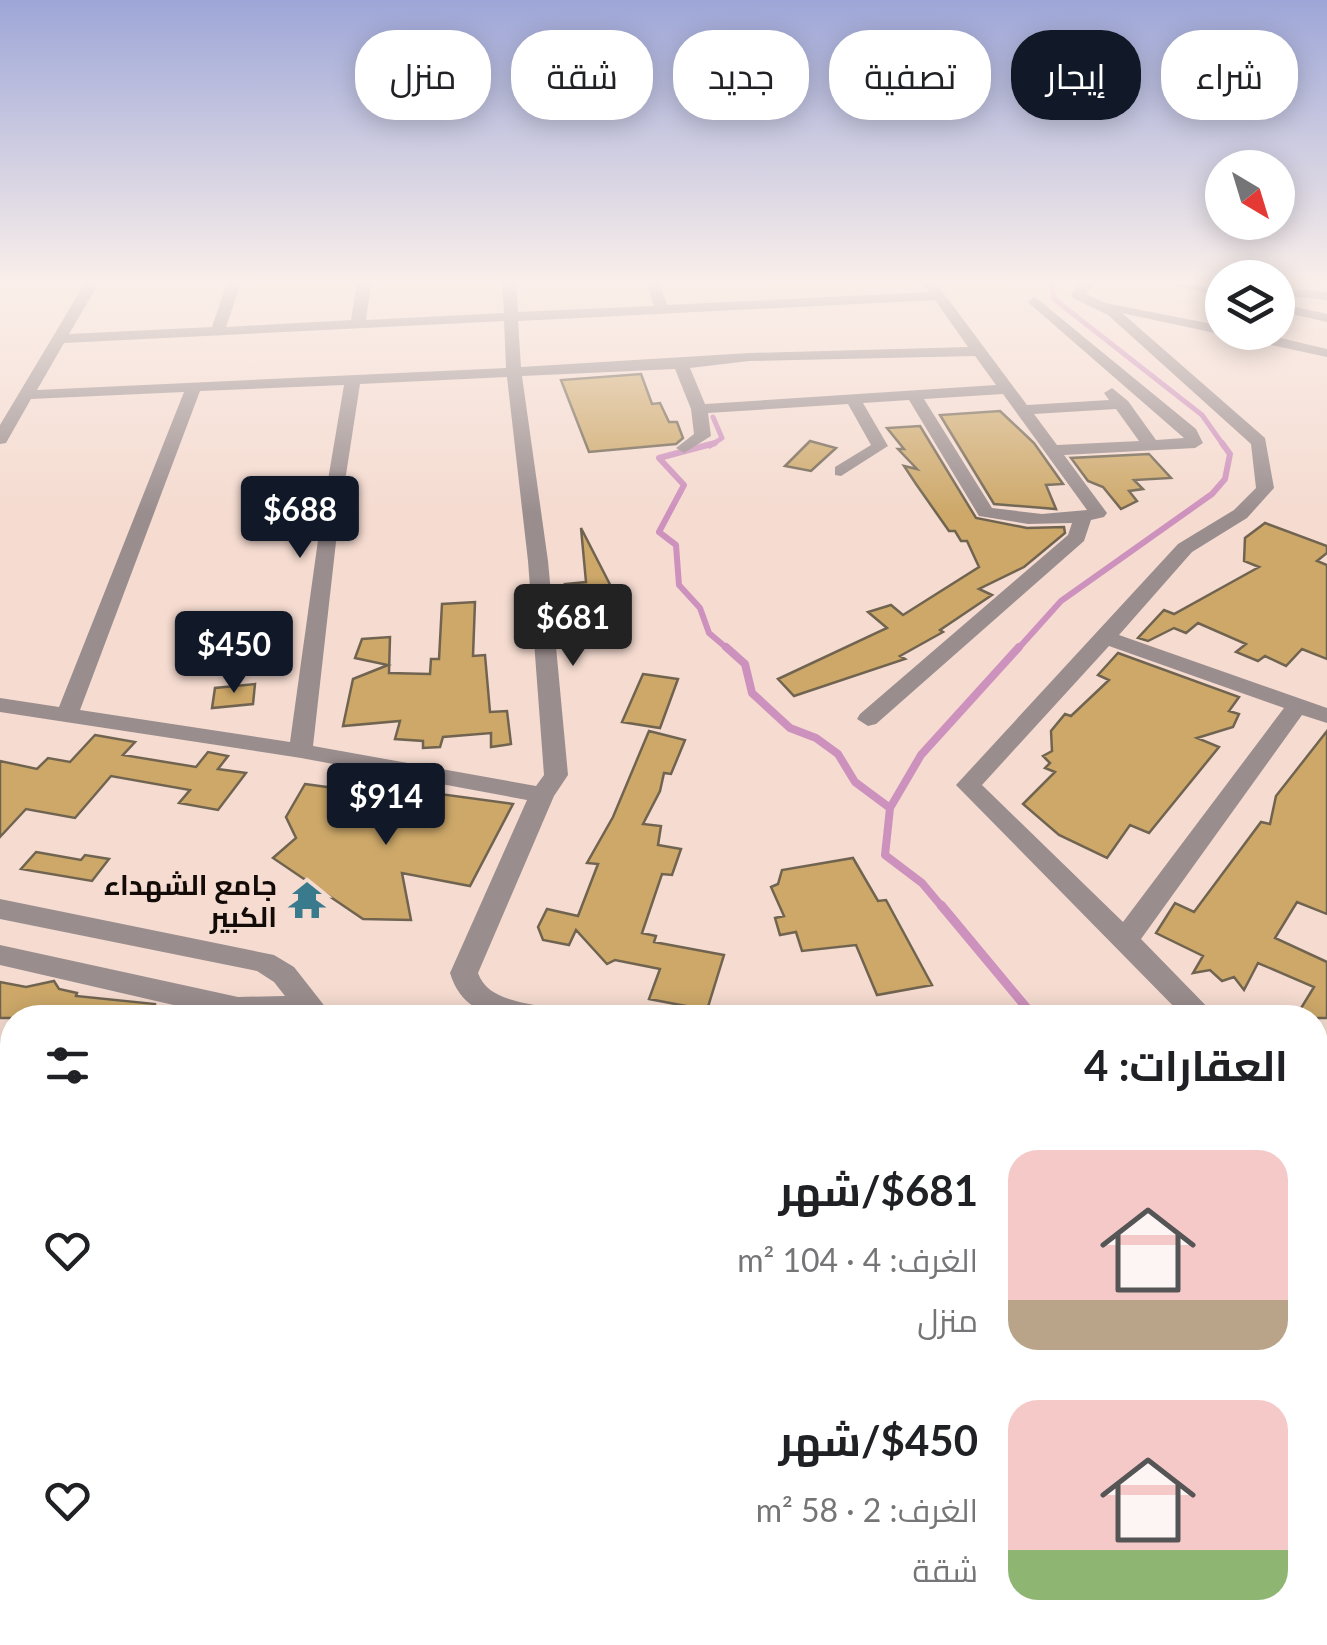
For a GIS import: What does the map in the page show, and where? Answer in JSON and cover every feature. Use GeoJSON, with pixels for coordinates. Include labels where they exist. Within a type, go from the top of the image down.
{"type":"FeatureCollection","features":[{"type":"Feature","properties":{"kind":"street"},"geometry":{"type":"LineString","coordinates":[[0,439],[46,360]]}},
{"type":"Feature","properties":{"kind":"street"},"geometry":{"type":"LineString","coordinates":[[501,1005],[480,999],[466,982],[464,972],[542,795],[556,774],[538,561],[514,360]]}},
{"type":"Feature","properties":{"kind":"street"},"geometry":{"type":"LineString","coordinates":[[24,396],[729,360]]}},
{"type":"Feature","properties":{"kind":"street"},"geometry":{"type":"LineString","coordinates":[[914,396],[986,512],[1019,520],[1098,513],[1096,505],[987,360]]}},
{"type":"Feature","properties":{"kind":"street"},"geometry":{"type":"LineString","coordinates":[[1055,450],[1195,443],[1190,433],[1104,360]]}},
{"type":"Feature","properties":{"kind":"street"},"geometry":{"type":"LineString","coordinates":[[1167,360],[1259,442],[1266,488],[1236,520],[1208,531],[1173,559],[968,784],[1191,1005]]}},
{"type":"Feature","properties":{"kind":"street"},"geometry":{"type":"LineString","coordinates":[[681,364],[699,409],[703,436],[684,448]]}},
{"type":"Feature","properties":{"kind":"street"},"geometry":{"type":"LineString","coordinates":[[301,751],[328,533],[353,379]]}},
{"type":"Feature","properties":{"kind":"street"},"geometry":{"type":"LineString","coordinates":[[67,716],[194,386]]}},
{"type":"Feature","properties":{"kind":"street"},"geometry":{"type":"LineString","coordinates":[[699,409],[1009,389]]}},
{"type":"Feature","properties":{"kind":"street"},"geometry":{"type":"LineString","coordinates":[[1108,390],[1151,445]]}},
{"type":"Feature","properties":{"kind":"street"},"geometry":{"type":"LineString","coordinates":[[842,471],[880,446],[853,399]]}},
{"type":"Feature","properties":{"kind":"street"},"geometry":{"type":"LineString","coordinates":[[1025,410],[1122,404]]}},
{"type":"Feature","properties":{"kind":"street"},"geometry":{"type":"LineString","coordinates":[[868,719],[1077,537],[1083,517]]}},
{"type":"Feature","properties":{"kind":"street"},"geometry":{"type":"LineString","coordinates":[[1105,637],[1327,716]]}},
{"type":"Feature","properties":{"kind":"street"},"geometry":{"type":"LineString","coordinates":[[0,705],[301,751],[542,795]]}},
{"type":"Feature","properties":{"kind":"street"},"geometry":{"type":"LineString","coordinates":[[1125,940],[1297,706]]}},
{"type":"Feature","properties":{"kind":"street"},"geometry":{"type":"LineString","coordinates":[[0,909],[264,962],[294,983],[307,1005]]}},
{"type":"Feature","properties":{"kind":"street"},"geometry":{"type":"LineString","coordinates":[[0,955],[225,1005]]}},
{"type":"Feature","properties":{"kind":"building"},"geometry":{"type":"Polygon","coordinates":[[[641,374],[652,404],[660,403],[669,422],[677,422],[683,438],[676,444],[589,452],[561,380],[641,374]]]}},
{"type":"Feature","properties":{"kind":"building"},"geometry":{"type":"Polygon","coordinates":[[[1000,411],[1034,443],[1063,484],[1046,485],[1056,509],[994,504],[940,415],[1000,411]]]}},
{"type":"Feature","properties":{"kind":"building"},"geometry":{"type":"Polygon","coordinates":[[[920,426],[976,518],[1027,528],[1064,527],[1065,533],[1024,567],[979,589],[992,595],[940,630],[943,632],[900,656],[905,659],[794,696],[778,679],[887,628],[868,612],[891,605],[903,615],[979,567],[967,541],[949,531],[904,466],[917,469],[898,449],[904,449],[887,428],[920,426]]]}},
{"type":"Feature","properties":{"kind":"building"},"geometry":{"type":"Polygon","coordinates":[[[810,441],[836,448],[811,471],[785,466],[810,441]]]}},
{"type":"Feature","properties":{"kind":"building"},"geometry":{"type":"Polygon","coordinates":[[[1149,454],[1171,478],[1134,480],[1143,489],[1129,491],[1137,501],[1121,509],[1103,487],[1088,481],[1071,458],[1149,454]]]}},
{"type":"Feature","properties":{"kind":"building"},"geometry":{"type":"Polygon","coordinates":[[[1265,523],[1327,546],[1327,553],[1317,561],[1327,565],[1327,659],[1302,649],[1286,666],[1265,656],[1258,661],[1236,652],[1246,644],[1198,623],[1186,633],[1174,628],[1148,641],[1138,638],[1164,610],[1174,614],[1259,567],[1244,561],[1245,538],[1265,523]]]}},
{"type":"Feature","properties":{"kind":"building"},"geometry":{"type":"Polygon","coordinates":[[[581,528],[624,618],[583,626],[575,612],[571,612],[565,584],[586,582],[581,528]]]}},
{"type":"Feature","properties":{"kind":"building"},"geometry":{"type":"Polygon","coordinates":[[[475,602],[473,656],[485,655],[490,712],[507,711],[511,744],[491,747],[491,733],[443,737],[440,747],[423,748],[423,741],[395,739],[400,721],[343,726],[353,679],[388,665],[355,658],[362,639],[390,637],[389,673],[430,674],[431,659],[439,659],[442,604],[475,602]]]}},
{"type":"Feature","properties":{"kind":"building"},"geometry":{"type":"Polygon","coordinates":[[[1118,653],[1239,697],[1229,711],[1239,714],[1233,727],[1197,738],[1219,747],[1149,833],[1130,825],[1107,858],[1059,835],[1023,804],[1055,772],[1045,768],[1050,763],[1043,756],[1052,751],[1051,731],[1065,714],[1071,716],[1109,680],[1098,675],[1118,653]]]}},
{"type":"Feature","properties":{"kind":"building"},"geometry":{"type":"Polygon","coordinates":[[[643,674],[678,679],[660,728],[622,722],[643,674]]]}},
{"type":"Feature","properties":{"kind":"building"},"geometry":{"type":"Polygon","coordinates":[[[255,684],[253,704],[212,708],[215,688],[255,684]]]}},
{"type":"Feature","properties":{"kind":"building"},"geometry":{"type":"Polygon","coordinates":[[[649,731],[685,740],[671,774],[664,773],[660,791],[643,824],[661,826],[658,845],[681,849],[672,875],[662,874],[642,933],[656,936],[654,942],[724,955],[709,1005],[649,999],[660,969],[615,960],[607,964],[576,930],[569,945],[543,940],[538,927],[547,909],[578,916],[598,864],[587,863],[613,817],[649,731]]]}},
{"type":"Feature","properties":{"kind":"building"},"geometry":{"type":"Polygon","coordinates":[[[1327,731],[1327,914],[1297,902],[1275,938],[1327,962],[1327,1005],[1303,1005],[1314,987],[1258,963],[1244,990],[1234,977],[1222,981],[1210,970],[1193,973],[1203,956],[1156,933],[1175,903],[1194,912],[1261,822],[1270,824],[1276,796],[1327,731]]]}},
{"type":"Feature","properties":{"kind":"building"},"geometry":{"type":"Polygon","coordinates":[[[95,735],[135,742],[123,755],[196,767],[208,752],[228,756],[218,769],[246,773],[218,810],[179,803],[190,790],[111,776],[75,818],[26,809],[0,837],[0,761],[37,769],[48,758],[70,762],[95,735]]]}},
{"type":"Feature","properties":{"kind":"building"},"geometry":{"type":"Polygon","coordinates":[[[305,784],[349,790],[342,810],[371,801],[386,831],[420,820],[433,793],[513,804],[470,886],[402,873],[411,920],[363,919],[273,858],[296,838],[286,817],[305,784]]]}},
{"type":"Feature","properties":{"kind":"building"},"geometry":{"type":"Polygon","coordinates":[[[36,852],[81,860],[85,855],[109,859],[92,881],[21,869],[36,852]]]}},
{"type":"Feature","properties":{"kind":"building"},"geometry":{"type":"Polygon","coordinates":[[[853,858],[878,901],[886,900],[932,985],[877,995],[856,945],[802,951],[796,932],[780,935],[775,918],[784,916],[771,887],[778,884],[782,870],[853,858]]]}},
{"type":"Feature","properties":{"kind":"building"},"geometry":{"type":"Polygon","coordinates":[[[54,981],[59,989],[77,993],[76,996],[155,1005],[0,1005],[0,982],[26,987],[54,981]]]}},
{"type":"Feature","properties":{"kind":"waterway"},"geometry":{"type":"LineString","coordinates":[[1132,360],[1202,415],[1224,446]]}},
{"type":"Feature","properties":{"kind":"waterway"},"geometry":{"type":"LineString","coordinates":[[713,417],[722,438],[714,443]]}},
{"type":"Feature","properties":{"kind":"waterway"},"geometry":{"type":"LineString","coordinates":[[710,446],[714,443]]}},
{"type":"Feature","properties":{"kind":"waterway"},"geometry":{"type":"LineString","coordinates":[[714,443],[659,458],[684,485],[659,532],[676,545],[679,585],[700,608],[709,633],[729,650]]}},
{"type":"Feature","properties":{"kind":"waterway"},"geometry":{"type":"LineString","coordinates":[[1017,650],[1061,601],[1212,494],[1225,479],[1230,454],[1222,443]]}},
{"type":"Feature","properties":{"kind":"waterway"},"geometry":{"type":"LineString","coordinates":[[726,647],[745,664],[752,693],[790,728],[816,738],[838,754],[855,782],[890,808]]}},
{"type":"Feature","properties":{"kind":"waterway"},"geometry":{"type":"LineString","coordinates":[[890,808],[921,755],[1019,647]]}},
{"type":"Feature","properties":{"kind":"waterway"},"geometry":{"type":"LineString","coordinates":[[890,808],[885,855],[922,883],[943,908]]}},
{"type":"Feature","properties":{"kind":"waterway"},"geometry":{"type":"LineString","coordinates":[[941,905],[1024,1005]]}},
{"type":"Feature","properties":{"kind":"place","name":"جامع الشهداء الكبير"},"geometry":{"type":"Point","coordinates":[307,900]}}]}
